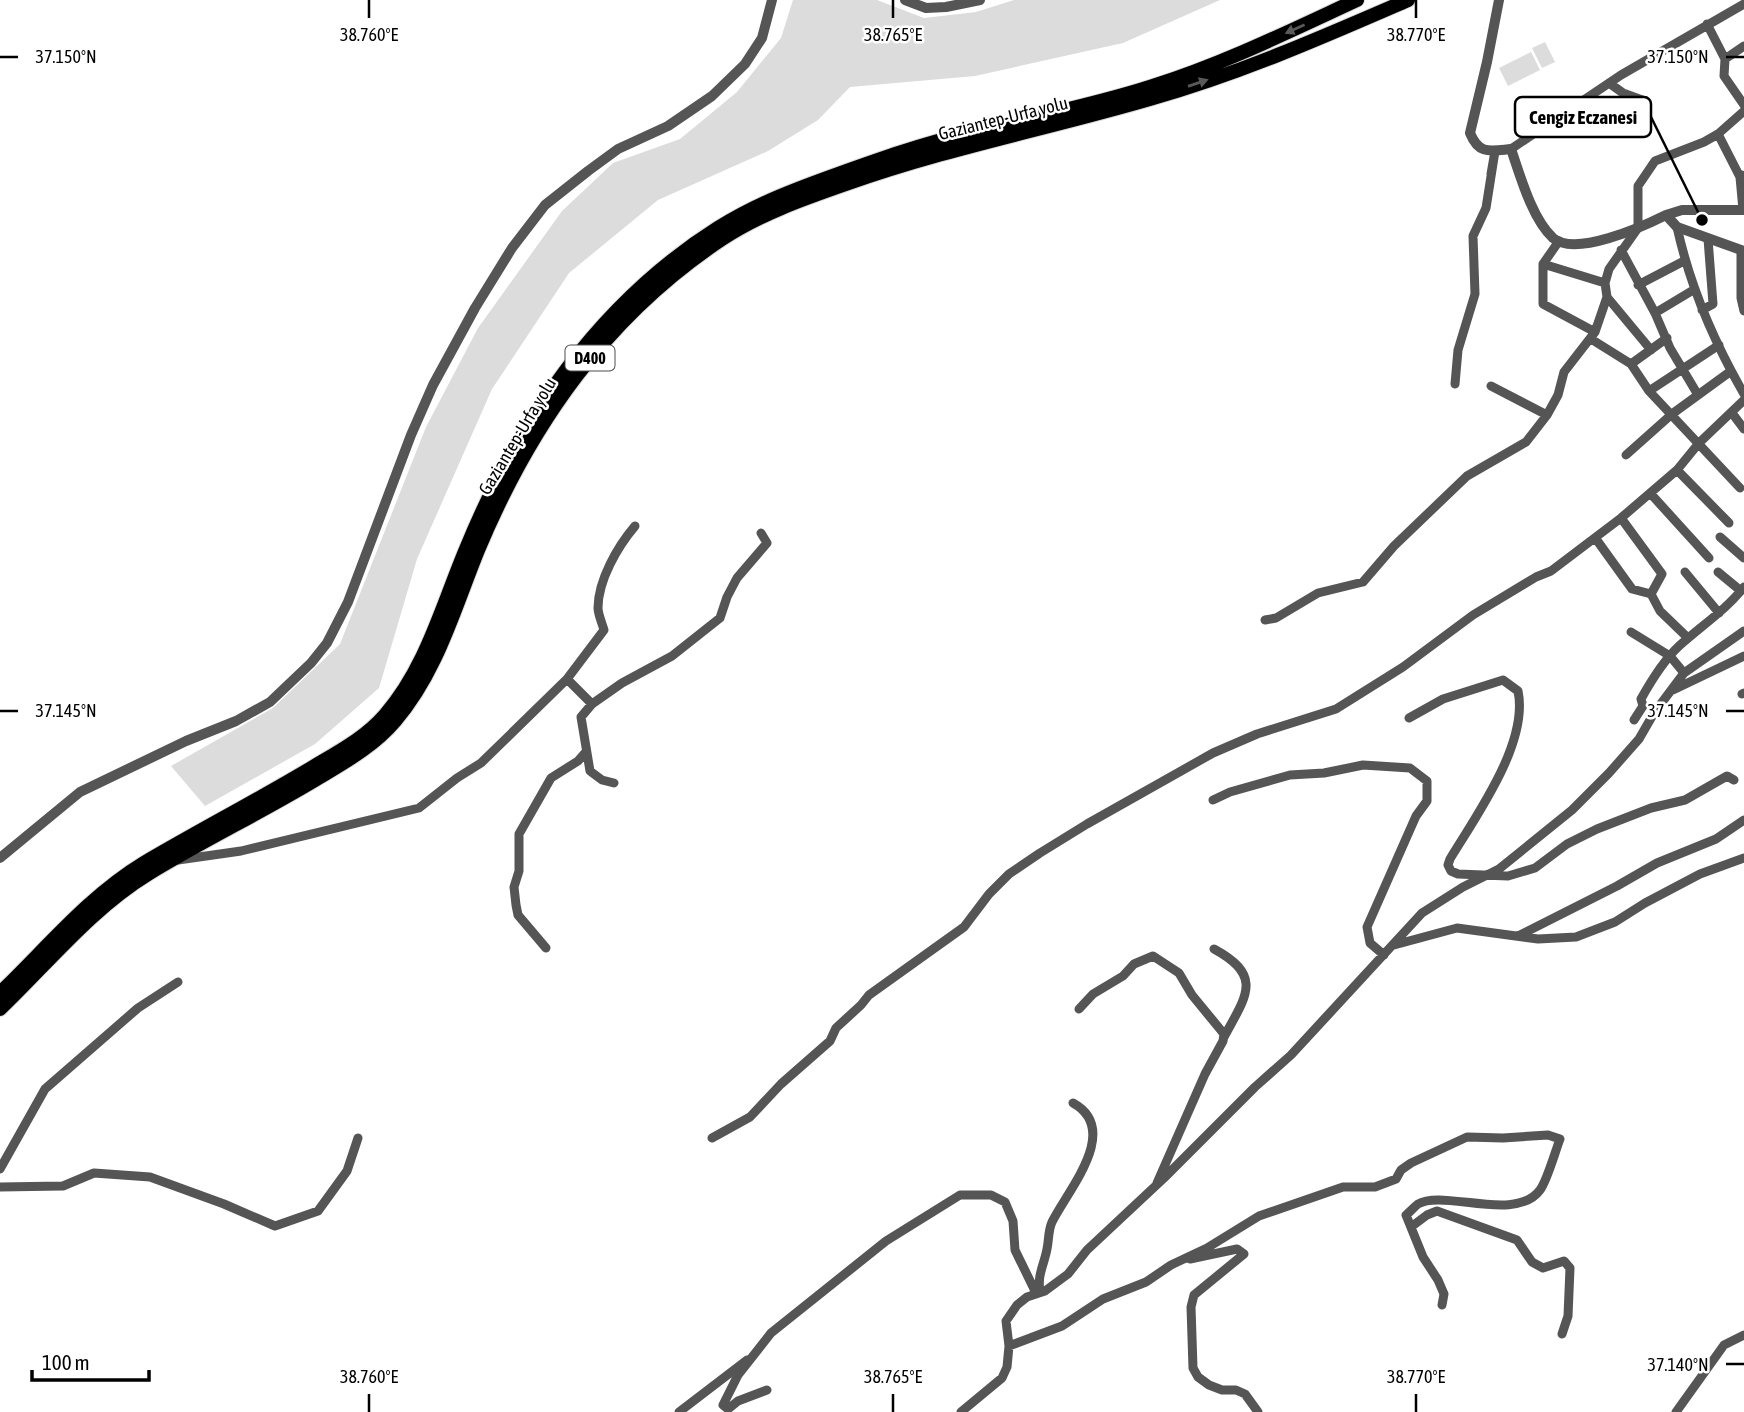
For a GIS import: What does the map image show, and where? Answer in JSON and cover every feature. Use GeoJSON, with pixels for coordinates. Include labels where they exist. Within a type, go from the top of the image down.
{"type":"FeatureCollection","features":[{"type":"Feature","properties":{"kind":"highway","name":"Gaziantep-Urfa yolu"},"geometry":{"type":"LineString","coordinates":[[0,993],[116,882],[142,864],[350,745],[386,714],[408,682],[432,638],[489,497],[523,432],[555,383],[600,328],[630,297],[717,229],[779,195],[875,161],[961,135],[1153,86],[1234,56],[1357,0]]}},
{"type":"Feature","properties":{"kind":"highway","name":"Gaziantep-Urfa yolu"},"geometry":{"type":"LineString","coordinates":[[0,1009],[98,912],[123,891],[173,860],[279,802],[356,754],[395,722],[431,666],[494,513],[533,438],[564,390],[609,335],[638,305],[723,239],[783,206],[879,172],[964,146],[1065,123],[1157,97],[1240,69],[1408,0]]}},
{"type":"Feature","properties":{"kind":"street"},"geometry":{"type":"LineString","coordinates":[[0,858],[80,792],[186,741],[236,721],[270,702],[311,663],[327,643],[348,602],[411,435],[433,385],[512,248],[545,205],[588,171],[618,149],[668,126],[712,96],[745,64],[762,38],[772,0]]}},
{"type":"Feature","properties":{"kind":"street"},"geometry":{"type":"LineString","coordinates":[[905,0],[926,8],[980,0]]}},
{"type":"Feature","properties":{"kind":"street"},"geometry":{"type":"LineString","coordinates":[[1499,0],[1488,62],[1470,133],[1474,144],[1486,151],[1510,149],[1609,83],[1744,4]]}},
{"type":"Feature","properties":{"kind":"street"},"geometry":{"type":"LineString","coordinates":[[1707,24],[1725,59],[1724,76],[1744,105]]}},
{"type":"Feature","properties":{"kind":"street"},"geometry":{"type":"LineString","coordinates":[[1725,59],[1744,46]]}},
{"type":"Feature","properties":{"kind":"street"},"geometry":{"type":"LineString","coordinates":[[1609,83],[1623,93],[1645,101]]}},
{"type":"Feature","properties":{"kind":"street"},"geometry":{"type":"LineString","coordinates":[[1265,620],[1276,618],[1318,593],[1363,582],[1394,546],[1467,476],[1526,442],[1547,415],[1558,395],[1564,372],[1593,335],[1607,297],[1605,283],[1609,269],[1638,228],[1638,186],[1655,161],[1704,142],[1718,134],[1744,111]]}},
{"type":"Feature","properties":{"kind":"street"},"geometry":{"type":"LineString","coordinates":[[1510,149],[1531,205],[1553,238],[1566,245],[1582,244],[1638,228],[1682,210],[1744,210],[1742,175],[1718,134]]}},
{"type":"Feature","properties":{"kind":"street"},"geometry":{"type":"LineString","coordinates":[[1491,174],[1495,151]]}},
{"type":"Feature","properties":{"kind":"street"},"geometry":{"type":"LineString","coordinates":[[1455,383],[1458,350],[1475,294],[1473,236],[1486,208],[1495,151]]}},
{"type":"Feature","properties":{"kind":"street"},"geometry":{"type":"LineString","coordinates":[[1666,215],[1677,227],[1743,251],[1741,298],[1744,311]]}},
{"type":"Feature","properties":{"kind":"street"},"geometry":{"type":"LineString","coordinates":[[1677,227],[1684,261],[1702,310],[1744,394]]}},
{"type":"Feature","properties":{"kind":"street"},"geometry":{"type":"LineString","coordinates":[[1702,310],[1713,304],[1708,239]]}},
{"type":"Feature","properties":{"kind":"street"},"geometry":{"type":"LineString","coordinates":[[1559,241],[1544,264],[1543,304],[1593,335],[1631,364],[1649,391],[1740,488]]}},
{"type":"Feature","properties":{"kind":"street"},"geometry":{"type":"LineString","coordinates":[[1621,250],[1655,313],[1670,348],[1698,395]]}},
{"type":"Feature","properties":{"kind":"street"},"geometry":{"type":"LineString","coordinates":[[1638,285],[1684,261]]}},
{"type":"Feature","properties":{"kind":"street"},"geometry":{"type":"LineString","coordinates":[[1544,264],[1605,283]]}},
{"type":"Feature","properties":{"kind":"street"},"geometry":{"type":"LineString","coordinates":[[1655,313],[1695,289]]}},
{"type":"Feature","properties":{"kind":"street"},"geometry":{"type":"LineString","coordinates":[[1607,297],[1651,350]]}},
{"type":"Feature","properties":{"kind":"street"},"geometry":{"type":"LineString","coordinates":[[1631,364],[1667,338]]}},
{"type":"Feature","properties":{"kind":"street"},"geometry":{"type":"LineString","coordinates":[[1649,391],[1719,345]]}},
{"type":"Feature","properties":{"kind":"street"},"geometry":{"type":"LineString","coordinates":[[1626,455],[1672,414],[1731,371]]}},
{"type":"Feature","properties":{"kind":"street"},"geometry":{"type":"LineString","coordinates":[[1491,386],[1547,415]]}},
{"type":"Feature","properties":{"kind":"street"},"geometry":{"type":"LineString","coordinates":[[712,1138],[750,1117],[781,1084],[830,1041],[836,1028],[862,1005],[869,995],[964,927],[1005,878],[1087,824],[1213,753],[1257,734],[1336,709],[1403,667],[1473,615],[1536,577],[1551,571],[1596,539],[1677,470],[1699,443],[1744,400]]}},
{"type":"Feature","properties":{"kind":"street"},"geometry":{"type":"LineString","coordinates":[[1732,413],[1744,429]]}},
{"type":"Feature","properties":{"kind":"street"},"geometry":{"type":"LineString","coordinates":[[1677,470],[1729,523]]}},
{"type":"Feature","properties":{"kind":"street"},"geometry":{"type":"LineString","coordinates":[[1650,493],[1709,558]]}},
{"type":"Feature","properties":{"kind":"street"},"geometry":{"type":"LineString","coordinates":[[1621,518],[1662,574],[1651,594]]}},
{"type":"Feature","properties":{"kind":"street"},"geometry":{"type":"LineString","coordinates":[[173,860],[241,851],[419,808],[457,778],[481,764],[567,679],[604,630],[598,608],[605,577],[620,543],[635,526]]}},
{"type":"Feature","properties":{"kind":"street"},"geometry":{"type":"LineString","coordinates":[[614,783],[602,780],[590,771],[581,717],[622,682],[672,656],[720,618],[737,578],[767,543],[761,533]]}},
{"type":"Feature","properties":{"kind":"street"},"geometry":{"type":"LineString","coordinates":[[1720,537],[1744,558]]}},
{"type":"Feature","properties":{"kind":"street"},"geometry":{"type":"LineString","coordinates":[[1596,539],[1632,589],[1651,594],[1660,611],[1688,638]]}},
{"type":"Feature","properties":{"kind":"street"},"geometry":{"type":"LineString","coordinates":[[1685,572],[1719,612]]}},
{"type":"Feature","properties":{"kind":"street"},"geometry":{"type":"LineString","coordinates":[[1634,720],[1643,706],[1641,699],[1670,656],[1742,589],[1718,572]]}},
{"type":"Feature","properties":{"kind":"street"},"geometry":{"type":"LineString","coordinates":[[961,1412],[1002,1378],[1007,1367],[1009,1346],[1006,1321],[1017,1305],[1059,1282],[1068,1274],[1087,1250],[1154,1188],[1255,1087],[1292,1055],[1422,913],[1489,874],[1536,841],[1572,810],[1639,739],[1654,713],[1684,673],[1744,631]]}},
{"type":"Feature","properties":{"kind":"street"},"geometry":{"type":"LineString","coordinates":[[1631,632],[1670,656],[1684,673]]}},
{"type":"Feature","properties":{"kind":"street"},"geometry":{"type":"LineString","coordinates":[[1673,690],[1744,656]]}},
{"type":"Feature","properties":{"kind":"street"},"geometry":{"type":"LineString","coordinates":[[567,679],[592,705]]}},
{"type":"Feature","properties":{"kind":"street"},"geometry":{"type":"LineString","coordinates":[[1409,718],[1443,699],[1503,680],[1518,691],[1521,706],[1511,746],[1498,780],[1448,865],[1451,871],[1458,874],[1508,876],[1535,869],[1567,844],[1597,829],[1651,807],[1685,800],[1727,776],[1734,780]]}},
{"type":"Feature","properties":{"kind":"street"},"geometry":{"type":"LineString","coordinates":[[546,948],[518,915],[514,887],[519,871],[519,834],[551,778],[578,761],[585,753]]}},
{"type":"Feature","properties":{"kind":"street"},"geometry":{"type":"LineString","coordinates":[[1213,800],[1230,792],[1290,775],[1324,773],[1363,765],[1410,768],[1427,781],[1427,801],[1416,816],[1367,928],[1370,943],[1384,955]]}},
{"type":"Feature","properties":{"kind":"street"},"geometry":{"type":"LineString","coordinates":[[1516,937],[1617,887],[1657,863],[1716,839],[1744,820]]}},
{"type":"Feature","properties":{"kind":"street"},"geometry":{"type":"LineString","coordinates":[[1393,945],[1457,928],[1492,931],[1516,937],[1576,937],[1615,922],[1653,898],[1700,874],[1744,858]]}},
{"type":"Feature","properties":{"kind":"street"},"geometry":{"type":"LineString","coordinates":[[1154,1188],[1205,1074],[1241,1006],[1247,986],[1245,975],[1238,966],[1214,949]]}},
{"type":"Feature","properties":{"kind":"street"},"geometry":{"type":"LineString","coordinates":[[1079,1009],[1093,994],[1123,976],[1134,964],[1153,956],[1180,973],[1192,995],[1222,1029],[1224,1037]]}},
{"type":"Feature","properties":{"kind":"street"},"geometry":{"type":"LineString","coordinates":[[0,1169],[45,1089],[138,1008],[178,982]]}},
{"type":"Feature","properties":{"kind":"street"},"geometry":{"type":"LineString","coordinates":[[1038,1293],[1038,1275],[1047,1251],[1050,1225],[1091,1150],[1090,1118],[1073,1103]]}},
{"type":"Feature","properties":{"kind":"street"},"geometry":{"type":"LineString","coordinates":[[1009,1346],[1062,1326],[1103,1299],[1146,1282],[1259,1216],[1343,1187],[1375,1188],[1396,1179],[1401,1170],[1411,1163],[1467,1137],[1548,1135],[1560,1139],[1540,1191],[1524,1201],[1481,1205],[1433,1200],[1419,1203],[1406,1215],[1423,1257],[1444,1294],[1442,1305]]}},
{"type":"Feature","properties":{"kind":"street"},"geometry":{"type":"LineString","coordinates":[[0,1187],[63,1186],[94,1174],[150,1177],[275,1226],[318,1211],[347,1171],[358,1138]]}},
{"type":"Feature","properties":{"kind":"street"},"geometry":{"type":"LineString","coordinates":[[767,1390],[738,1401],[728,1409],[724,1408],[725,1399],[751,1357],[771,1333],[865,1256],[952,1197],[991,1195],[1005,1202],[1013,1221],[1015,1250],[1038,1293]]}},
{"type":"Feature","properties":{"kind":"street"},"geometry":{"type":"LineString","coordinates":[[1411,1227],[1427,1214],[1437,1211],[1517,1240],[1532,1262],[1543,1268],[1564,1261],[1570,1268],[1568,1316],[1562,1334]]}},
{"type":"Feature","properties":{"kind":"street"},"geometry":{"type":"LineString","coordinates":[[1185,1258],[1195,1260],[1237,1249],[1244,1254],[1194,1294],[1191,1307],[1193,1368],[1198,1377],[1209,1384],[1222,1390],[1236,1390],[1245,1394],[1258,1412]]}},
{"type":"Feature","properties":{"kind":"street"},"geometry":{"type":"LineString","coordinates":[[1676,1412],[1724,1345],[1744,1335]]}},
{"type":"Feature","properties":{"kind":"street"},"geometry":{"type":"LineString","coordinates":[[679,1412],[751,1357]]}},
{"type":"Feature","properties":{"kind":"shaded area"},"geometry":{"type":"Polygon","coordinates":[[[793,0],[877,0],[924,18],[976,12],[1014,0],[1220,0],[1123,43],[975,76],[850,87],[818,120],[768,151],[658,200],[569,273],[492,389],[417,559],[379,688],[315,744],[205,806],[171,766],[273,708],[340,644],[426,427],[478,328],[562,211],[613,163],[680,139],[737,92],[781,38],[793,0]]]}},
{"type":"Feature","properties":{"kind":"shaded area"},"geometry":{"type":"Polygon","coordinates":[[[1545,42],[1555,62],[1542,68],[1532,48],[1545,42]]]}},
{"type":"Feature","properties":{"kind":"shaded area"},"geometry":{"type":"Polygon","coordinates":[[[1531,52],[1540,70],[1508,86],[1499,68],[1531,52]]]}},
{"type":"Feature","properties":{"kind":"place","name":"Cengiz Eczanesi"},"geometry":{"type":"Point","coordinates":[1702,220]}}]}
